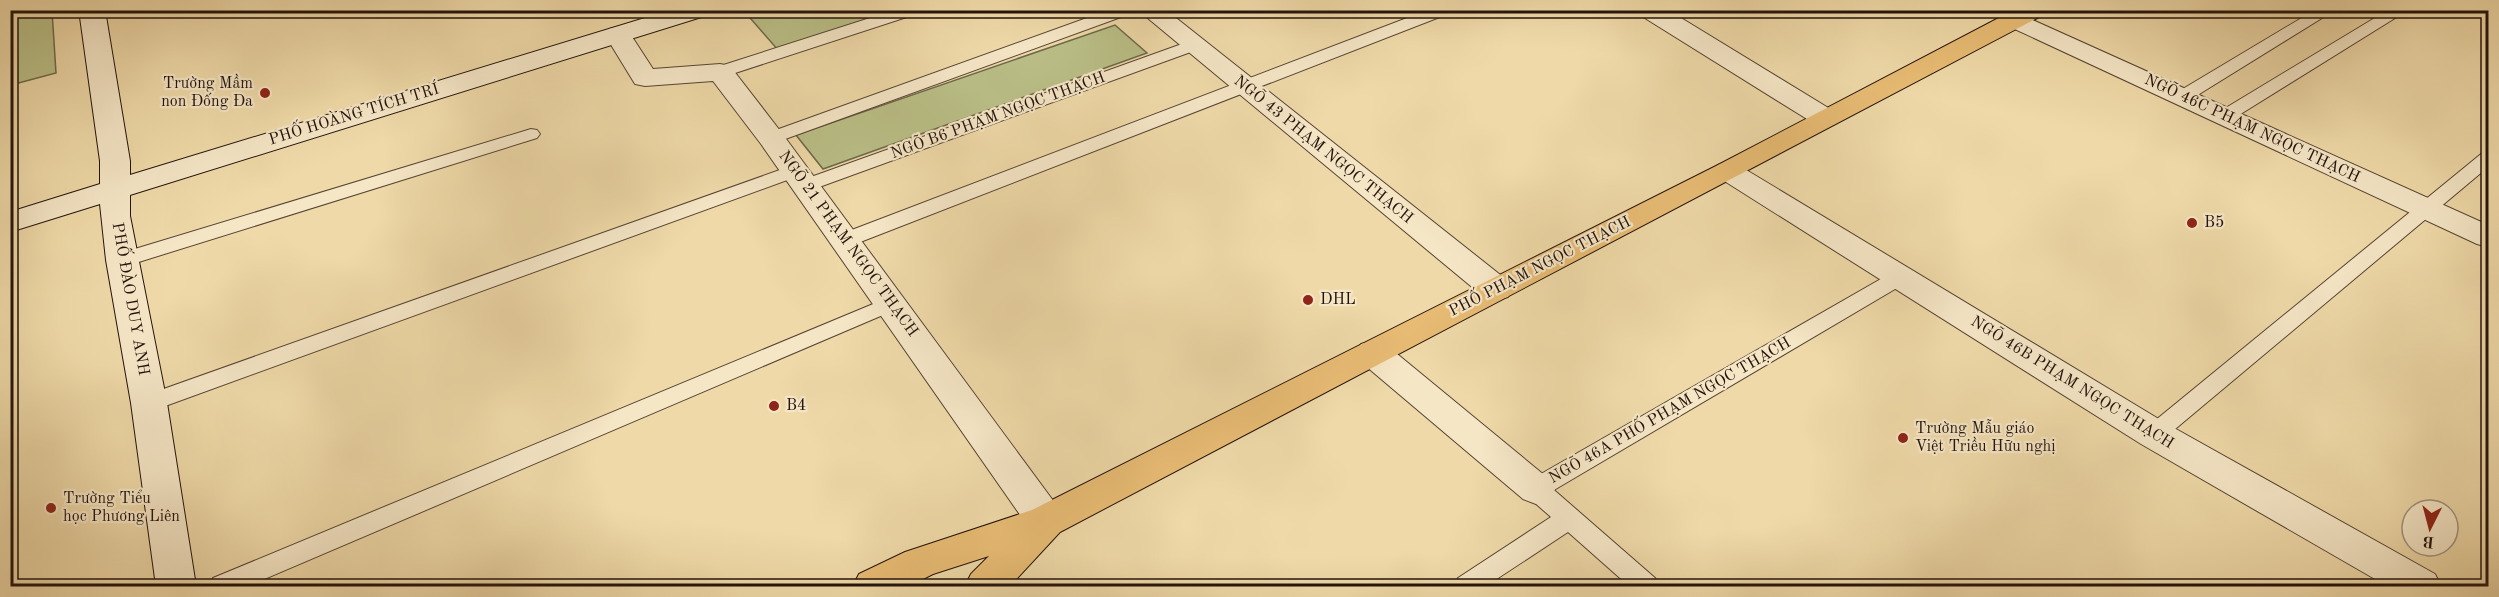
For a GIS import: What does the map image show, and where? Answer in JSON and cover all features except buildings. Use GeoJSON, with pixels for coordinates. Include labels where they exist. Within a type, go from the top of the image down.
{"type":"FeatureCollection","features":[{"type":"Feature","properties":{"kind":"main road","name":"PHỐ PHẠM NGỌC THẠCH"},"geometry":{"type":"LineString","coordinates":[[873,586],[919,563],[1046,521],[1728,171],[1825,118],[2025,15]]}},
{"type":"Feature","properties":{"kind":"main road","name":"PHỐ PHẠM NGỌC THẠCH"},"geometry":{"type":"LineString","coordinates":[[985,586],[1046,521]]}},
{"type":"Feature","properties":{"kind":"street","name":"PHỐ ĐÀO DUY ANH"},"geometry":{"type":"LineString","coordinates":[[92,10],[114,161],[114,189],[122,260],[149,404],[176,586]]}},
{"type":"Feature","properties":{"kind":"street","name":"PHỐ HOÀNG TÍCH TRÍ"},"geometry":{"type":"LineString","coordinates":[[10,222],[699,10]]}},
{"type":"Feature","properties":{"kind":"street","name":"NGÕ 43 PHẠM NGỌC THẠCH"},"geometry":{"type":"LineString","coordinates":[[1150,10],[1497,289]]}},
{"type":"Feature","properties":{"kind":"street"},"geometry":{"type":"LineString","coordinates":[[1649,10],[1825,118]]}},
{"type":"Feature","properties":{"kind":"street","name":"NGÕ 46C PHẠM NGỌC THẠCH"},"geometry":{"type":"LineString","coordinates":[[2025,15],[2182,97],[2488,237]]}},
{"type":"Feature","properties":{"kind":"street"},"geometry":{"type":"LineString","coordinates":[[618,35],[645,78],[720,72]]}},
{"type":"Feature","properties":{"kind":"street","name":"NGÕ 21 PHẠM NGỌC THẠCH"},"geometry":{"type":"LineString","coordinates":[[720,72],[771,138],[1046,521]]}},
{"type":"Feature","properties":{"kind":"street","name":"NGÕ 46B PHẠM NGỌC THẠCH"},"geometry":{"type":"LineString","coordinates":[[1728,171],[2154,434],[2421,586]]}},
{"type":"Feature","properties":{"kind":"street"},"geometry":{"type":"LineString","coordinates":[[1373,353],[1536,489]]}},
{"type":"Feature","properties":{"kind":"lane"},"geometry":{"type":"LineString","coordinates":[[720,72],[913,10]]}},
{"type":"Feature","properties":{"kind":"lane"},"geometry":{"type":"LineString","coordinates":[[771,138],[1126,10]]}},
{"type":"Feature","properties":{"kind":"lane"},"geometry":{"type":"LineString","coordinates":[[843,241],[1444,10]]}},
{"type":"Feature","properties":{"kind":"lane"},"geometry":{"type":"LineString","coordinates":[[2182,97],[2327,10]]}},
{"type":"Feature","properties":{"kind":"lane"},"geometry":{"type":"LineString","coordinates":[[2225,116],[2400,10]]}},
{"type":"Feature","properties":{"kind":"lane","name":"NGÕ B6 PHẠM NGỌC THẠCH"},"geometry":{"type":"LineString","coordinates":[[149,404],[1193,45]]}},
{"type":"Feature","properties":{"kind":"lane"},"geometry":{"type":"LineString","coordinates":[[122,260],[531,134]]}},
{"type":"Feature","properties":{"kind":"lane"},"geometry":{"type":"LineString","coordinates":[[2154,434],[2488,158]]}},
{"type":"Feature","properties":{"kind":"lane","name":"NGÕ 46A PHỐ PHẠM NGỌC THẠCH"},"geometry":{"type":"LineString","coordinates":[[1646,586],[1536,489],[1900,277]]}},
{"type":"Feature","properties":{"kind":"lane"},"geometry":{"type":"LineString","coordinates":[[222,586],[890,304]]}},
{"type":"Feature","properties":{"kind":"lane"},"geometry":{"type":"LineString","coordinates":[[1467,586],[1569,518]]}},
{"type":"Feature","properties":{"kind":"green space"},"geometry":{"type":"Polygon","coordinates":[[[11,10],[52,11],[56,73],[11,85],[11,10]]]}},
{"type":"Feature","properties":{"kind":"green space"},"geometry":{"type":"Polygon","coordinates":[[[744,11],[899,11],[778,50],[744,11]]]}},
{"type":"Feature","properties":{"kind":"green space"},"geometry":{"type":"Polygon","coordinates":[[[1115,25],[1147,53],[823,169],[796,135],[1115,25]]]}},
{"type":"Feature","properties":{"kind":"place","name":"Trường Mầm non Đống Đa"},"geometry":{"type":"Point","coordinates":[265,93]}},
{"type":"Feature","properties":{"kind":"place","name":"B5"},"geometry":{"type":"Point","coordinates":[2192,223]}},
{"type":"Feature","properties":{"kind":"place","name":"DHL"},"geometry":{"type":"Point","coordinates":[1308,300]}},
{"type":"Feature","properties":{"kind":"place","name":"B4"},"geometry":{"type":"Point","coordinates":[774,406]}},
{"type":"Feature","properties":{"kind":"place","name":"Trường Mẫu giáo Việt Triều Hữu nghị"},"geometry":{"type":"Point","coordinates":[1903,438]}},
{"type":"Feature","properties":{"kind":"place","name":"Trường Tiểu học Phương Liên"},"geometry":{"type":"Point","coordinates":[51,508]}}]}
